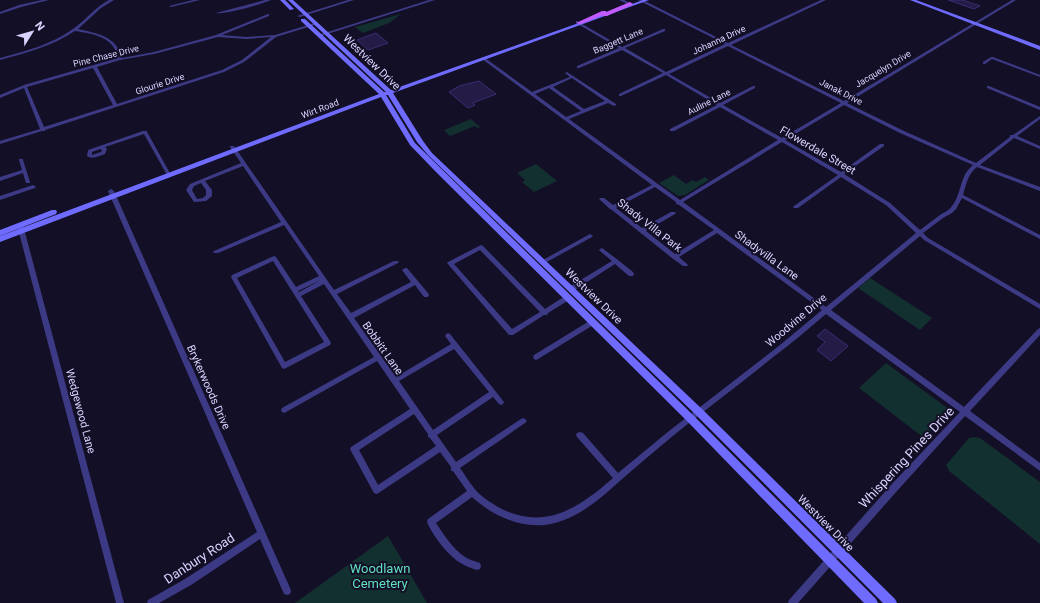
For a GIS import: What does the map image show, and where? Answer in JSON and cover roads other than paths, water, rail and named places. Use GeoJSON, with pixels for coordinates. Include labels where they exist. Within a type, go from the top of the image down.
{"type":"FeatureCollection","features":[{"type":"Feature","properties":{"kind":"main road","name":"Westview Drive"},"geometry":{"type":"LineString","coordinates":[[282,0],[310,26],[323,34],[386,92],[416,143],[430,154],[467,195],[529,255],[567,298],[592,322],[606,330],[699,412],[891,603]]}},
{"type":"Feature","properties":{"kind":"main road","name":"Westview Drive"},"geometry":{"type":"LineString","coordinates":[[290,0],[316,24],[323,34]]}},
{"type":"Feature","properties":{"kind":"main road"},"geometry":{"type":"LineString","coordinates":[[579,23],[642,0]]}},
{"type":"Feature","properties":{"kind":"main road"},"geometry":{"type":"LineString","coordinates":[[912,0],[1040,48]]}},
{"type":"Feature","properties":{"kind":"main road","name":"Wirt Road"},"geometry":{"type":"LineString","coordinates":[[386,92],[484,59],[579,23]]}},
{"type":"Feature","properties":{"kind":"main road","name":"Wirt Road"},"geometry":{"type":"LineString","coordinates":[[0,233],[21,228],[386,92],[579,23]]}},
{"type":"Feature","properties":{"kind":"main road","name":"Wirt Road"},"geometry":{"type":"LineString","coordinates":[[0,239],[21,228]]}},
{"type":"Feature","properties":{"kind":"main road","name":"Westview Drive"},"geometry":{"type":"LineString","coordinates":[[529,255],[542,262],[570,289],[606,330],[690,418],[872,603]]}},
{"type":"Feature","properties":{"kind":"street"},"geometry":{"type":"LineString","coordinates":[[0,14],[20,6],[47,0]]}},
{"type":"Feature","properties":{"kind":"street"},"geometry":{"type":"LineString","coordinates":[[0,59],[37,48],[74,30],[90,14],[109,0]]}},
{"type":"Feature","properties":{"kind":"street"},"geometry":{"type":"LineString","coordinates":[[171,6],[198,0]]}},
{"type":"Feature","properties":{"kind":"street"},"geometry":{"type":"LineString","coordinates":[[218,13],[269,0]]}},
{"type":"Feature","properties":{"kind":"street"},"geometry":{"type":"LineString","coordinates":[[299,16],[352,0]]}},
{"type":"Feature","properties":{"kind":"street"},"geometry":{"type":"LineString","coordinates":[[323,34],[433,0]]}},
{"type":"Feature","properties":{"kind":"street"},"geometry":{"type":"LineString","coordinates":[[621,0],[630,4]]}},
{"type":"Feature","properties":{"kind":"street","name":"Janak Drive"},"geometry":{"type":"LineString","coordinates":[[642,0],[843,102],[976,166],[1040,189]]}},
{"type":"Feature","properties":{"kind":"street","name":"Johanna Drive"},"geometry":{"type":"LineString","coordinates":[[620,95],[824,0]]}},
{"type":"Feature","properties":{"kind":"street","name":"Jacquelyn Drive"},"geometry":{"type":"LineString","coordinates":[[678,203],[1014,0]]}},
{"type":"Feature","properties":{"kind":"street","name":"Pine Chase Drive"},"geometry":{"type":"LineString","coordinates":[[0,97],[25,86],[94,66],[161,51],[217,36],[268,15]]}},
{"type":"Feature","properties":{"kind":"street","name":"Flowerdale Street"},"geometry":{"type":"LineString","coordinates":[[579,23],[841,174],[888,204],[926,239],[1040,307]]}},
{"type":"Feature","properties":{"kind":"street","name":"Glourie Drive"},"geometry":{"type":"LineString","coordinates":[[0,143],[223,71],[243,61],[275,36],[316,24]]}},
{"type":"Feature","properties":{"kind":"street"},"geometry":{"type":"LineString","coordinates":[[74,30],[94,34],[110,40],[117,47],[120,59]]}},
{"type":"Feature","properties":{"kind":"street","name":"Baggett Lane"},"geometry":{"type":"LineString","coordinates":[[578,67],[664,30]]}},
{"type":"Feature","properties":{"kind":"street","name":"Pine Chase Drive"},"geometry":{"type":"LineString","coordinates":[[217,36],[246,38],[275,36]]}},
{"type":"Feature","properties":{"kind":"street"},"geometry":{"type":"LineString","coordinates":[[984,63],[992,58],[1040,76]]}},
{"type":"Feature","properties":{"kind":"street","name":"Shadyvilla Lane"},"geometry":{"type":"LineString","coordinates":[[484,59],[678,203],[1040,467]]}},
{"type":"Feature","properties":{"kind":"street"},"geometry":{"type":"LineString","coordinates":[[94,66],[116,106]]}},
{"type":"Feature","properties":{"kind":"street"},"geometry":{"type":"LineString","coordinates":[[567,73],[614,105]]}},
{"type":"Feature","properties":{"kind":"street"},"geometry":{"type":"LineString","coordinates":[[531,94],[572,77]]}},
{"type":"Feature","properties":{"kind":"street"},"geometry":{"type":"LineString","coordinates":[[25,86],[43,130]]}},
{"type":"Feature","properties":{"kind":"street"},"geometry":{"type":"LineString","coordinates":[[549,86],[584,111]]}},
{"type":"Feature","properties":{"kind":"street","name":"Auline Lane"},"geometry":{"type":"LineString","coordinates":[[672,130],[754,87]]}},
{"type":"Feature","properties":{"kind":"street"},"geometry":{"type":"LineString","coordinates":[[988,87],[1040,109]]}},
{"type":"Feature","properties":{"kind":"street"},"geometry":{"type":"LineString","coordinates":[[565,119],[608,101]]}},
{"type":"Feature","properties":{"kind":"street","name":"Woodvine Drive"},"geometry":{"type":"LineString","coordinates":[[546,520],[563,516],[579,509],[595,498],[690,418],[780,348],[825,309],[943,215],[950,212],[961,196],[961,188],[964,179],[976,166],[1012,136],[1040,117]]}},
{"type":"Feature","properties":{"kind":"street"},"geometry":{"type":"LineString","coordinates":[[102,148],[145,132],[168,173]]}},
{"type":"Feature","properties":{"kind":"street"},"geometry":{"type":"LineString","coordinates":[[1012,136],[1040,148]]}},
{"type":"Feature","properties":{"kind":"street"},"geometry":{"type":"LineString","coordinates":[[796,207],[882,145]]}},
{"type":"Feature","properties":{"kind":"street","name":"Bobbitt Lane"},"geometry":{"type":"LineString","coordinates":[[233,149],[472,492],[488,506],[506,515],[526,520],[546,520]]}},
{"type":"Feature","properties":{"kind":"street"},"geometry":{"type":"LineString","coordinates":[[21,160],[28,182]]}},
{"type":"Feature","properties":{"kind":"street"},"geometry":{"type":"LineString","coordinates":[[202,181],[224,173],[230,173],[244,165]]}},
{"type":"Feature","properties":{"kind":"street"},"geometry":{"type":"LineString","coordinates":[[0,179],[24,171]]}},
{"type":"Feature","properties":{"kind":"street"},"geometry":{"type":"LineString","coordinates":[[612,208],[655,185]]}},
{"type":"Feature","properties":{"kind":"street"},"geometry":{"type":"LineString","coordinates":[[0,197],[33,188]]}},
{"type":"Feature","properties":{"kind":"street","name":"Brykerwoods Drive"},"geometry":{"type":"LineString","coordinates":[[112,194],[287,591]]}},
{"type":"Feature","properties":{"kind":"street"},"geometry":{"type":"LineString","coordinates":[[961,196],[1040,237]]}},
{"type":"Feature","properties":{"kind":"street","name":"Shady Villa Park"},"geometry":{"type":"LineString","coordinates":[[602,199],[685,266]]}},
{"type":"Feature","properties":{"kind":"street"},"geometry":{"type":"LineString","coordinates":[[642,231],[674,213]]}},
{"type":"Feature","properties":{"kind":"street"},"geometry":{"type":"LineString","coordinates":[[216,252],[284,223]]}},
{"type":"Feature","properties":{"kind":"street","name":"Wedgewood Lane"},"geometry":{"type":"LineString","coordinates":[[21,228],[120,603]]}},
{"type":"Feature","properties":{"kind":"street"},"geometry":{"type":"LineString","coordinates":[[674,257],[717,230]]}},
{"type":"Feature","properties":{"kind":"street"},"geometry":{"type":"LineString","coordinates":[[542,262],[590,236]]}},
{"type":"Feature","properties":{"kind":"street"},"geometry":{"type":"LineString","coordinates":[[545,313],[481,247],[450,263],[512,333],[545,313],[567,298]]}},
{"type":"Feature","properties":{"kind":"street"},"geometry":{"type":"LineString","coordinates":[[602,250],[631,274]]}},
{"type":"Feature","properties":{"kind":"street"},"geometry":{"type":"LineString","coordinates":[[274,258],[297,293],[328,343],[284,366],[234,277],[274,258]]}},
{"type":"Feature","properties":{"kind":"street"},"geometry":{"type":"LineString","coordinates":[[570,289],[616,261]]}},
{"type":"Feature","properties":{"kind":"street"},"geometry":{"type":"LineString","coordinates":[[333,293],[396,262]]}},
{"type":"Feature","properties":{"kind":"street"},"geometry":{"type":"LineString","coordinates":[[405,270],[426,295]]}},
{"type":"Feature","properties":{"kind":"street"},"geometry":{"type":"LineString","coordinates":[[297,293],[323,279]]}},
{"type":"Feature","properties":{"kind":"street"},"geometry":{"type":"LineString","coordinates":[[350,317],[416,282]]}},
{"type":"Feature","properties":{"kind":"street"},"geometry":{"type":"LineString","coordinates":[[536,358],[592,322]]}},
{"type":"Feature","properties":{"kind":"street","name":"Whispering Pines Drive"},"geometry":{"type":"LineString","coordinates":[[792,603],[1040,331]]}},
{"type":"Feature","properties":{"kind":"street"},"geometry":{"type":"LineString","coordinates":[[448,336],[501,402]]}},
{"type":"Feature","properties":{"kind":"street"},"geometry":{"type":"LineString","coordinates":[[394,381],[455,345]]}},
{"type":"Feature","properties":{"kind":"street"},"geometry":{"type":"LineString","coordinates":[[284,410],[378,358]]}},
{"type":"Feature","properties":{"kind":"street"},"geometry":{"type":"LineString","coordinates":[[431,435],[494,393]]}},
{"type":"Feature","properties":{"kind":"street"},"geometry":{"type":"LineString","coordinates":[[414,410],[354,449],[377,490],[440,448]]}},
{"type":"Feature","properties":{"kind":"street"},"geometry":{"type":"LineString","coordinates":[[454,468],[522,420]]}},
{"type":"Feature","properties":{"kind":"street"},"geometry":{"type":"LineString","coordinates":[[580,435],[618,478]]}},
{"type":"Feature","properties":{"kind":"street"},"geometry":{"type":"LineString","coordinates":[[472,492],[431,522],[457,555],[471,565],[477,566]]}},
{"type":"Feature","properties":{"kind":"street","name":"Danbury Road"},"geometry":{"type":"LineString","coordinates":[[151,603],[188,582],[261,534]]}},
{"type":"Feature","properties":{"kind":"park label","name":"Woodlawn Cemetery"},"geometry":{"type":"Point","coordinates":[380,576]}}]}
